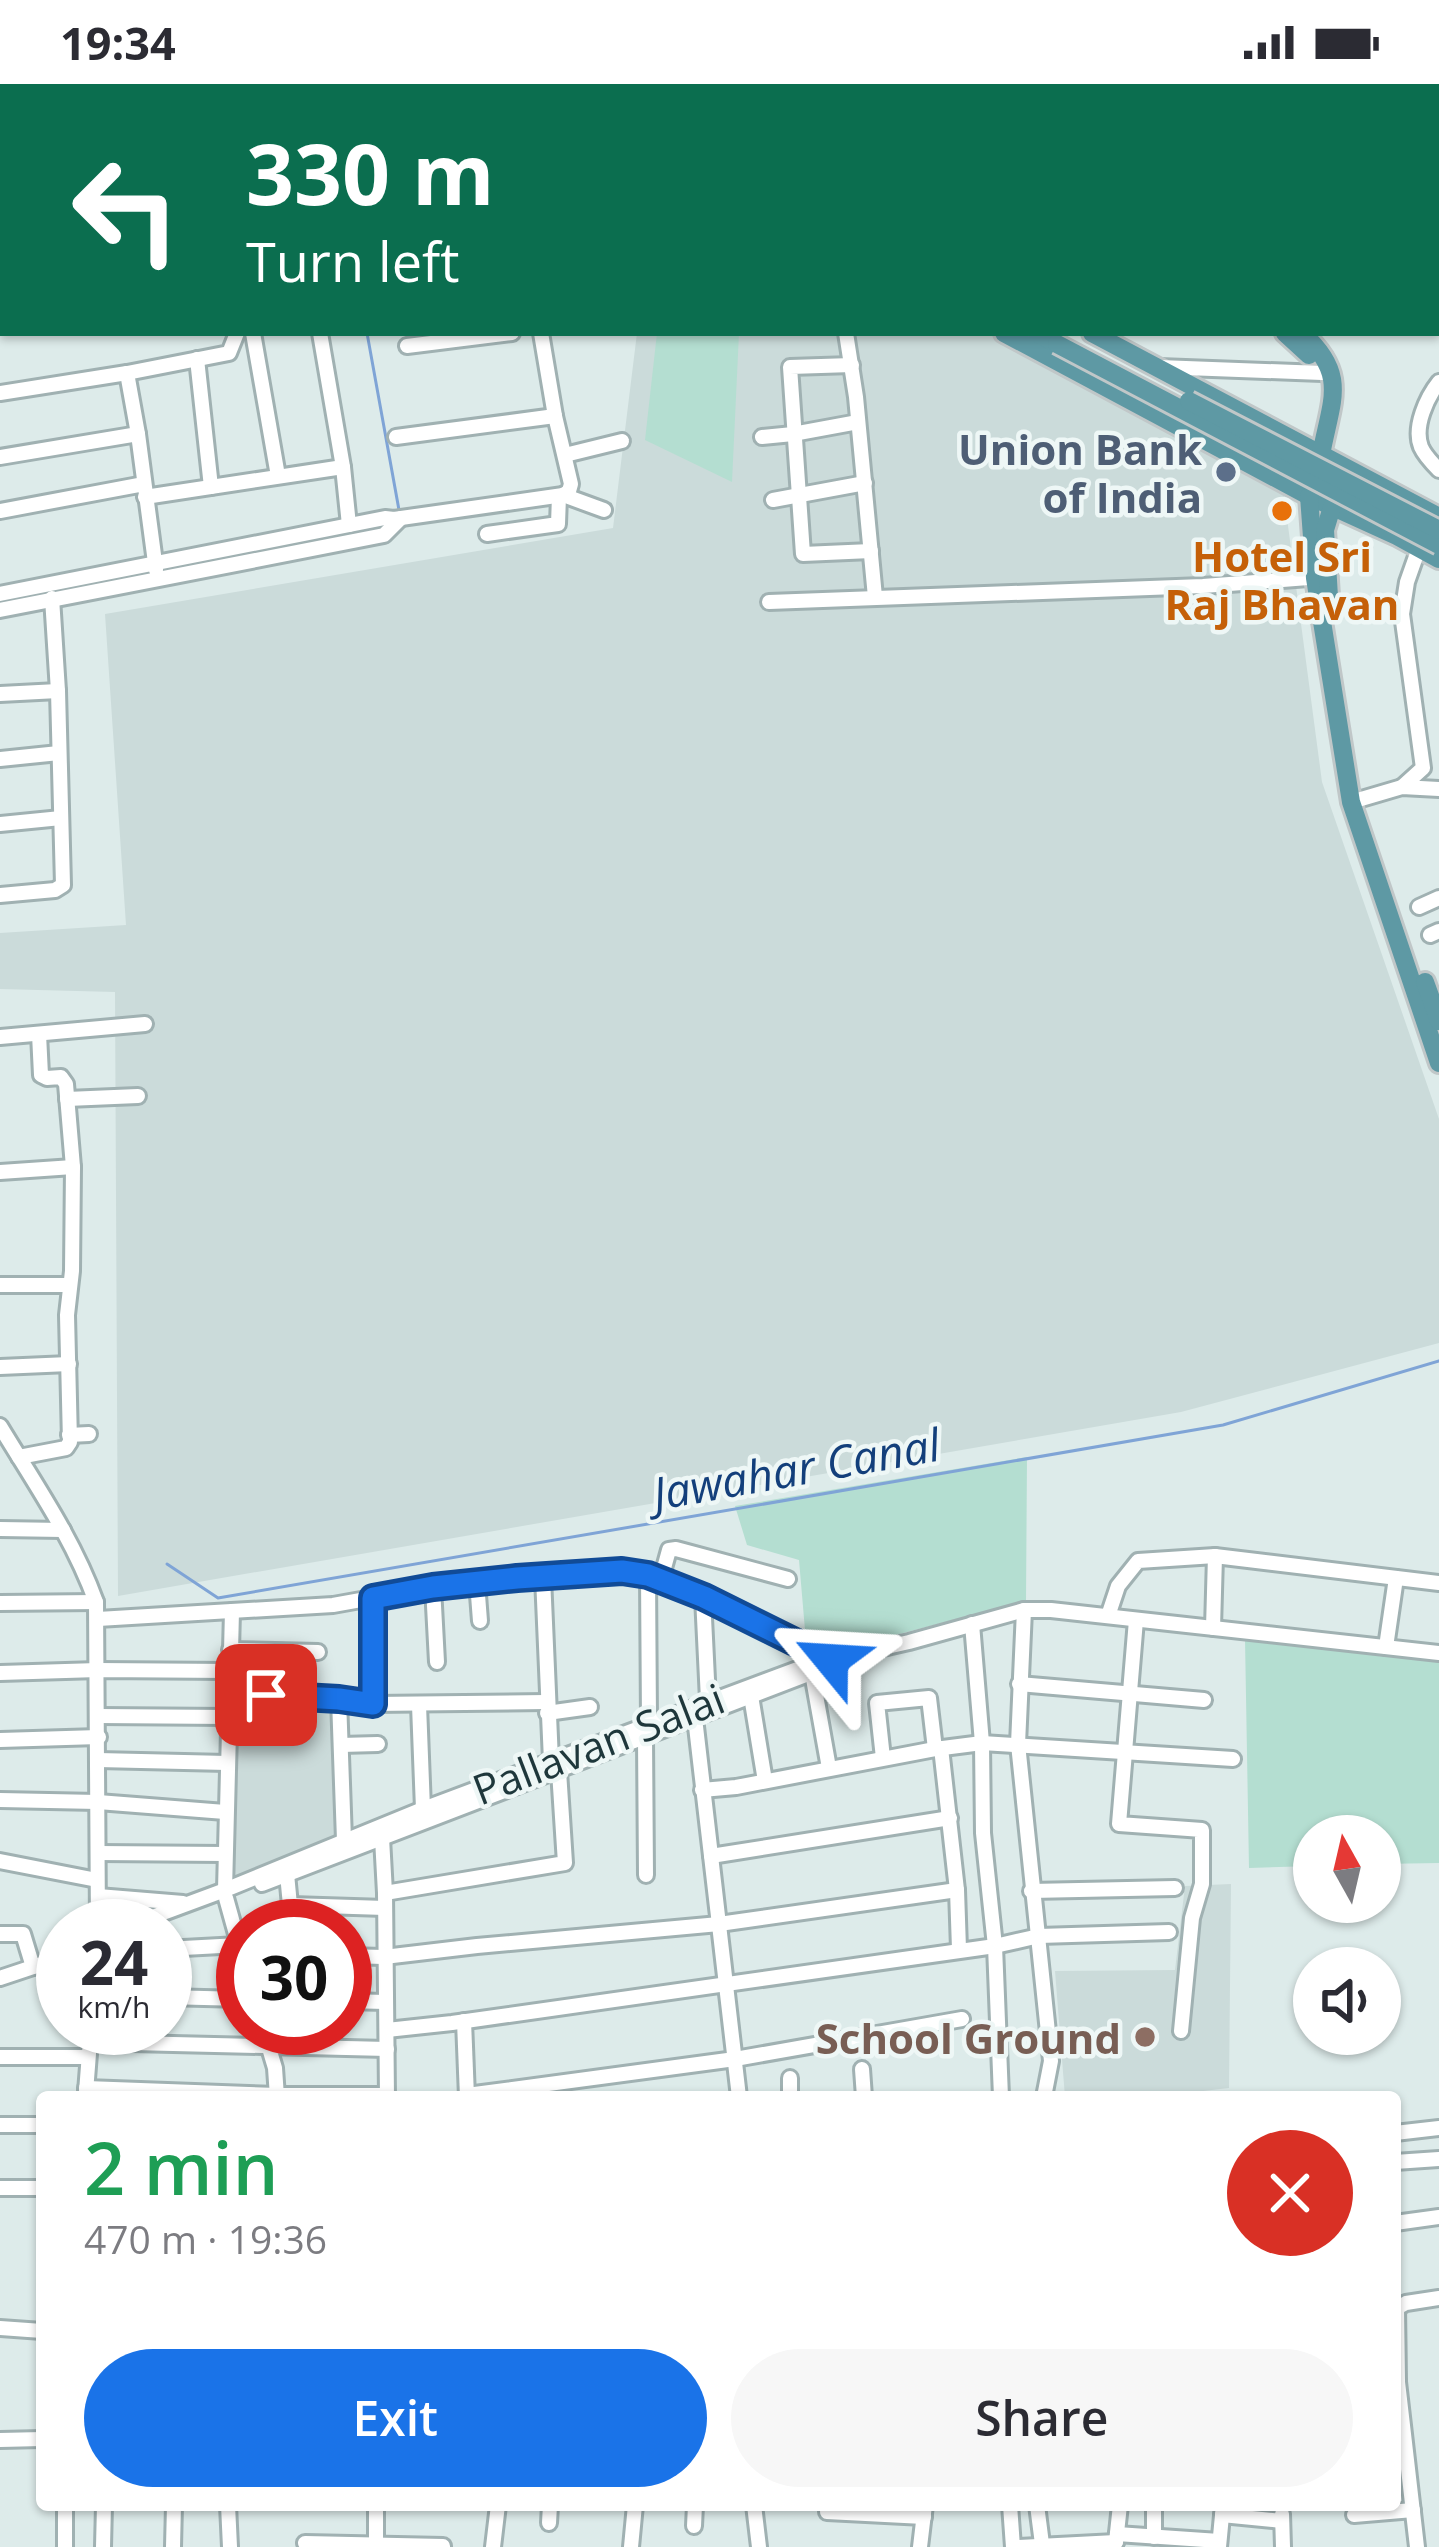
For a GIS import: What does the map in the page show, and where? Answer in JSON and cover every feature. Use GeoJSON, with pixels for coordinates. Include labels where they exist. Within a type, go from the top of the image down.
{"type":"FeatureCollection","features":[{"type":"Feature","properties":{"kind":"main road"},"geometry":{"type":"LineString","coordinates":[[1010,336],[1309,496],[1429,547]]}},
{"type":"Feature","properties":{"kind":"main road"},"geometry":{"type":"LineString","coordinates":[[1098,336],[1439,517]]}},
{"type":"Feature","properties":{"kind":"main road"},"geometry":{"type":"LineString","coordinates":[[1289,336],[1322,373],[1317,453]]}},
{"type":"Feature","properties":{"kind":"main road"},"geometry":{"type":"LineString","coordinates":[[1060,337],[1439,530]]}},
{"type":"Feature","properties":{"kind":"main road"},"geometry":{"type":"LineString","coordinates":[[1060,337],[1429,547],[1439,559]]}},
{"type":"Feature","properties":{"kind":"main road"},"geometry":{"type":"LineString","coordinates":[[1313,337],[1333,374],[1317,453]]}},
{"type":"Feature","properties":{"kind":"main road"},"geometry":{"type":"LineString","coordinates":[[1248,463],[1268,425]]}},
{"type":"Feature","properties":{"kind":"main road"},"geometry":{"type":"LineString","coordinates":[[1309,496],[1355,800],[1439,1021]]}},
{"type":"Feature","properties":{"kind":"main road"},"geometry":{"type":"LineString","coordinates":[[1396,536],[1414,503]]}},
{"type":"Feature","properties":{"kind":"main road"},"geometry":{"type":"LineString","coordinates":[[1321,577],[1332,507]]}},
{"type":"Feature","properties":{"kind":"main road"},"geometry":{"type":"LineString","coordinates":[[1429,994],[1439,1063]]}},
{"type":"Feature","properties":{"kind":"street"},"geometry":{"type":"LineString","coordinates":[[0,393],[229,353],[236,336]]}},
{"type":"Feature","properties":{"kind":"street"},"geometry":{"type":"LineString","coordinates":[[254,336],[278,476]]}},
{"type":"Feature","properties":{"kind":"street"},"geometry":{"type":"LineString","coordinates":[[321,336],[350,525]]}},
{"type":"Feature","properties":{"kind":"street"},"geometry":{"type":"LineString","coordinates":[[407,346],[488,336]]}},
{"type":"Feature","properties":{"kind":"street"},"geometry":{"type":"LineString","coordinates":[[487,534],[558,524],[561,496],[572,484],[542,336]]}},
{"type":"Feature","properties":{"kind":"street"},"geometry":{"type":"LineString","coordinates":[[846,336],[875,597]]}},
{"type":"Feature","properties":{"kind":"street"},"geometry":{"type":"LineString","coordinates":[[197,359],[211,487]]}},
{"type":"Feature","properties":{"kind":"street"},"geometry":{"type":"LineString","coordinates":[[851,365],[790,368],[803,554],[871,550]]}},
{"type":"Feature","properties":{"kind":"street"},"geometry":{"type":"LineString","coordinates":[[1154,366],[1322,373]]}},
{"type":"Feature","properties":{"kind":"street"},"geometry":{"type":"LineString","coordinates":[[127,373],[156,571]]}},
{"type":"Feature","properties":{"kind":"street"},"geometry":{"type":"LineString","coordinates":[[1439,382],[1424,409],[1418,437],[1422,452],[1439,470]]}},
{"type":"Feature","properties":{"kind":"street"},"geometry":{"type":"LineString","coordinates":[[396,437],[556,416]]}},
{"type":"Feature","properties":{"kind":"street"},"geometry":{"type":"LineString","coordinates":[[763,437],[858,422]]}},
{"type":"Feature","properties":{"kind":"street"},"geometry":{"type":"LineString","coordinates":[[0,457],[138,434]]}},
{"type":"Feature","properties":{"kind":"street"},"geometry":{"type":"LineString","coordinates":[[565,455],[622,441]]}},
{"type":"Feature","properties":{"kind":"street"},"geometry":{"type":"LineString","coordinates":[[0,511],[343,467]]}},
{"type":"Feature","properties":{"kind":"street"},"geometry":{"type":"LineString","coordinates":[[772,500],[865,483]]}},
{"type":"Feature","properties":{"kind":"street"},"geometry":{"type":"LineString","coordinates":[[156,571],[236,549],[393,518],[561,496],[604,510]]}},
{"type":"Feature","properties":{"kind":"street"},"geometry":{"type":"LineString","coordinates":[[1,594],[51,591],[384,535],[393,518]]}},
{"type":"Feature","properties":{"kind":"street"},"geometry":{"type":"LineString","coordinates":[[1402,788],[1423,768],[1402,614],[1407,582],[1429,547]]}},
{"type":"Feature","properties":{"kind":"street"},"geometry":{"type":"LineString","coordinates":[[769,602],[1321,577]]}},
{"type":"Feature","properties":{"kind":"street"},"geometry":{"type":"LineString","coordinates":[[0,895],[63,886],[51,591]]}},
{"type":"Feature","properties":{"kind":"street"},"geometry":{"type":"LineString","coordinates":[[0,694],[58,691]]}},
{"type":"Feature","properties":{"kind":"street"},"geometry":{"type":"LineString","coordinates":[[0,759],[59,754]]}},
{"type":"Feature","properties":{"kind":"street"},"geometry":{"type":"LineString","coordinates":[[1355,800],[1402,788],[1439,789]]}},
{"type":"Feature","properties":{"kind":"street"},"geometry":{"type":"LineString","coordinates":[[0,824],[61,818]]}},
{"type":"Feature","properties":{"kind":"street"},"geometry":{"type":"LineString","coordinates":[[1419,907],[1439,898]]}},
{"type":"Feature","properties":{"kind":"street"},"geometry":{"type":"LineString","coordinates":[[0,1037],[146,1024]]}},
{"type":"Feature","properties":{"kind":"street"},"geometry":{"type":"LineString","coordinates":[[19,1457],[66,1448],[70,1442],[73,1167],[68,1099],[65,1080],[41,1075],[39,1034]]}},
{"type":"Feature","properties":{"kind":"street"},"geometry":{"type":"LineString","coordinates":[[68,1099],[138,1096]]}},
{"type":"Feature","properties":{"kind":"street"},"geometry":{"type":"LineString","coordinates":[[0,1172],[73,1167]]}},
{"type":"Feature","properties":{"kind":"street"},"geometry":{"type":"LineString","coordinates":[[0,1285],[70,1286]]}},
{"type":"Feature","properties":{"kind":"street"},"geometry":{"type":"LineString","coordinates":[[0,1367],[69,1364]]}},
{"type":"Feature","properties":{"kind":"street"},"geometry":{"type":"LineString","coordinates":[[0,1426],[86,1572],[97,1610],[98,1899]]}},
{"type":"Feature","properties":{"kind":"street"},"geometry":{"type":"LineString","coordinates":[[69,1435],[89,1434]]}},
{"type":"Feature","properties":{"kind":"street"},"geometry":{"type":"LineString","coordinates":[[0,1529],[63,1530]]}},
{"type":"Feature","properties":{"kind":"street"},"geometry":{"type":"LineString","coordinates":[[646,1875],[654,1577],[669,1550],[676,1549],[788,1580]]}},
{"type":"Feature","properties":{"kind":"street"},"geometry":{"type":"LineString","coordinates":[[1213,1628],[1214,1556]]}},
{"type":"Feature","properties":{"kind":"street"},"geometry":{"type":"LineString","coordinates":[[1108,1616],[1118,1586],[1138,1561],[1214,1556],[1439,1583]]}},
{"type":"Feature","properties":{"kind":"street"},"geometry":{"type":"LineString","coordinates":[[0,1603],[97,1610],[232,1611],[333,1605],[433,1587],[609,1571],[654,1577],[704,1597],[831,1660],[824,1668],[695,1718],[647,1730]]}},
{"type":"Feature","properties":{"kind":"street"},"geometry":{"type":"LineString","coordinates":[[372,1901],[565,1863],[547,1707],[543,1577]]}},
{"type":"Feature","properties":{"kind":"street"},"geometry":{"type":"LineString","coordinates":[[1386,1647],[1396,1578]]}},
{"type":"Feature","properties":{"kind":"street"},"geometry":{"type":"LineString","coordinates":[[477,1582],[480,1621]]}},
{"type":"Feature","properties":{"kind":"street"},"geometry":{"type":"LineString","coordinates":[[433,1587],[436,1662]]}},
{"type":"Feature","properties":{"kind":"street"},"geometry":{"type":"LineString","coordinates":[[704,1597],[708,1700]]}},
{"type":"Feature","properties":{"kind":"street"},"geometry":{"type":"LineString","coordinates":[[373,1598],[373,1704]]}},
{"type":"Feature","properties":{"kind":"street"},"geometry":{"type":"LineString","coordinates":[[1024,1610],[1018,1744],[1051,2061],[1045,2091]]}},
{"type":"Feature","properties":{"kind":"street","name":"Pallavan Salai"},"geometry":{"type":"LineString","coordinates":[[192,1902],[225,1894],[422,1809],[647,1730],[708,1700],[808,1665],[1024,1610],[1439,1653]]}},
{"type":"Feature","properties":{"kind":"street"},"geometry":{"type":"LineString","coordinates":[[226,1899],[232,1611]]}},
{"type":"Feature","properties":{"kind":"street"},"geometry":{"type":"LineString","coordinates":[[1136,1620],[1118,1824],[1202,1830],[1202,1884],[1192,1918],[1181,2031]]}},
{"type":"Feature","properties":{"kind":"street"},"geometry":{"type":"LineString","coordinates":[[973,1624],[1000,2091]]}},
{"type":"Feature","properties":{"kind":"street"},"geometry":{"type":"LineString","coordinates":[[230,1650],[318,1652]]}},
{"type":"Feature","properties":{"kind":"street"},"geometry":{"type":"LineString","coordinates":[[0,1673],[229,1671]]}},
{"type":"Feature","properties":{"kind":"street"},"geometry":{"type":"LineString","coordinates":[[812,1673],[830,1768]]}},
{"type":"Feature","properties":{"kind":"street"},"geometry":{"type":"LineString","coordinates":[[1019,1684],[1204,1700]]}},
{"type":"Feature","properties":{"kind":"street"},"geometry":{"type":"LineString","coordinates":[[229,1694],[373,1704],[590,1707]]}},
{"type":"Feature","properties":{"kind":"street"},"geometry":{"type":"LineString","coordinates":[[751,1696],[765,1781]]}},
{"type":"Feature","properties":{"kind":"street"},"geometry":{"type":"LineString","coordinates":[[883,1759],[877,1703],[929,1698],[950,1818],[959,1949]]}},
{"type":"Feature","properties":{"kind":"street"},"geometry":{"type":"LineString","coordinates":[[339,1699],[344,1840]]}},
{"type":"Feature","properties":{"kind":"street"},"geometry":{"type":"LineString","coordinates":[[419,1705],[422,1809]]}},
{"type":"Feature","properties":{"kind":"street"},"geometry":{"type":"LineString","coordinates":[[98,1716],[228,1717]]}},
{"type":"Feature","properties":{"kind":"street"},"geometry":{"type":"LineString","coordinates":[[695,1718],[738,2091]]}},
{"type":"Feature","properties":{"kind":"street"},"geometry":{"type":"LineString","coordinates":[[0,1740],[99,1737]]}},
{"type":"Feature","properties":{"kind":"street"},"geometry":{"type":"LineString","coordinates":[[702,1790],[982,1743],[1233,1759]]}},
{"type":"Feature","properties":{"kind":"street"},"geometry":{"type":"LineString","coordinates":[[341,1745],[378,1744]]}},
{"type":"Feature","properties":{"kind":"street"},"geometry":{"type":"LineString","coordinates":[[98,1760],[227,1763]]}},
{"type":"Feature","properties":{"kind":"street"},"geometry":{"type":"LineString","coordinates":[[192,1908],[382,1838],[555,1766]]}},
{"type":"Feature","properties":{"kind":"street"},"geometry":{"type":"LineString","coordinates":[[0,1800],[225,1812]]}},
{"type":"Feature","properties":{"kind":"street"},"geometry":{"type":"LineString","coordinates":[[711,1856],[950,1818]]}},
{"type":"Feature","properties":{"kind":"street"},"geometry":{"type":"LineString","coordinates":[[382,1838],[387,2091]]}},
{"type":"Feature","properties":{"kind":"street"},"geometry":{"type":"LineString","coordinates":[[98,1853],[225,1854]]}},
{"type":"Feature","properties":{"kind":"street"},"geometry":{"type":"LineString","coordinates":[[0,1861],[98,1888],[165,1899]]}},
{"type":"Feature","properties":{"kind":"street"},"geometry":{"type":"LineString","coordinates":[[287,1874],[290,1899]]}},
{"type":"Feature","properties":{"kind":"street"},"geometry":{"type":"LineString","coordinates":[[1031,1891],[1175,1888]]}},
{"type":"Feature","properties":{"kind":"street"},"geometry":{"type":"LineString","coordinates":[[372,1957],[719,1924],[957,1890]]}},
{"type":"Feature","properties":{"kind":"street"},"geometry":{"type":"LineString","coordinates":[[387,2030],[726,1985],[1039,1936],[1168,1932]]}},
{"type":"Feature","properties":{"kind":"street"},"geometry":{"type":"LineString","coordinates":[[0,1934],[23,1934],[33,1967]]}},
{"type":"Feature","properties":{"kind":"street"},"geometry":{"type":"LineString","coordinates":[[0,1978],[36,1966]]}},
{"type":"Feature","properties":{"kind":"street"},"geometry":{"type":"LineString","coordinates":[[372,2002],[386,2002]]}},
{"type":"Feature","properties":{"kind":"street"},"geometry":{"type":"LineString","coordinates":[[503,2091],[735,2059],[962,2019]]}},
{"type":"Feature","properties":{"kind":"street"},"geometry":{"type":"LineString","coordinates":[[464,2021],[467,2091]]}},
{"type":"Feature","properties":{"kind":"street"},"geometry":{"type":"LineString","coordinates":[[372,2049],[387,2049]]}},
{"type":"Feature","properties":{"kind":"street"},"geometry":{"type":"LineString","coordinates":[[0,2057],[36,2051]]}},
{"type":"Feature","properties":{"kind":"street"},"geometry":{"type":"LineString","coordinates":[[86,2091],[88,2055]]}},
{"type":"Feature","properties":{"kind":"street"},"geometry":{"type":"LineString","coordinates":[[271,2055],[277,2091]]}},
{"type":"Feature","properties":{"kind":"street"},"geometry":{"type":"LineString","coordinates":[[862,2069],[863,2091]]}},
{"type":"Feature","properties":{"kind":"street"},"geometry":{"type":"LineString","coordinates":[[790,2078],[790,2091]]}},
{"type":"Feature","properties":{"kind":"street"},"geometry":{"type":"LineString","coordinates":[[0,2125],[36,2125]]}},
{"type":"Feature","properties":{"kind":"street"},"geometry":{"type":"LineString","coordinates":[[1401,2132],[1439,2128]]}},
{"type":"Feature","properties":{"kind":"street"},"geometry":{"type":"LineString","coordinates":[[1401,2162],[1439,2159]]}},
{"type":"Feature","properties":{"kind":"street"},"geometry":{"type":"LineString","coordinates":[[0,2188],[36,2188]]}},
{"type":"Feature","properties":{"kind":"street"},"geometry":{"type":"LineString","coordinates":[[1401,2222],[1439,2217]]}},
{"type":"Feature","properties":{"kind":"street"},"geometry":{"type":"LineString","coordinates":[[1401,2306],[1439,2298]]}},
{"type":"Feature","properties":{"kind":"street"},"geometry":{"type":"LineString","coordinates":[[0,2328],[36,2331]]}},
{"type":"Feature","properties":{"kind":"street"},"geometry":{"type":"LineString","coordinates":[[0,2440],[36,2439]]}},
{"type":"Feature","properties":{"kind":"street"},"geometry":{"type":"LineString","coordinates":[[1401,2450],[1417,2547]]}},
{"type":"Feature","properties":{"kind":"street"},"geometry":{"type":"LineString","coordinates":[[1354,2515],[1413,2510]]}},
{"type":"Feature","properties":{"kind":"street"},"geometry":{"type":"LineString","coordinates":[[65,2511],[65,2547]]}},
{"type":"Feature","properties":{"kind":"street"},"geometry":{"type":"LineString","coordinates":[[103,2547],[104,2511]]}},
{"type":"Feature","properties":{"kind":"street"},"geometry":{"type":"LineString","coordinates":[[173,2547],[174,2511]]}},
{"type":"Feature","properties":{"kind":"street"},"geometry":{"type":"LineString","coordinates":[[228,2511],[230,2547]]}},
{"type":"Feature","properties":{"kind":"street"},"geometry":{"type":"LineString","coordinates":[[376,2511],[376,2546]]}},
{"type":"Feature","properties":{"kind":"street"},"geometry":{"type":"LineString","coordinates":[[493,2547],[497,2511]]}},
{"type":"Feature","properties":{"kind":"street"},"geometry":{"type":"LineString","coordinates":[[549,2523],[550,2511]]}},
{"type":"Feature","properties":{"kind":"street"},"geometry":{"type":"LineString","coordinates":[[631,2547],[634,2511]]}},
{"type":"Feature","properties":{"kind":"street"},"geometry":{"type":"LineString","coordinates":[[694,2511],[694,2527]]}},
{"type":"Feature","properties":{"kind":"street"},"geometry":{"type":"LineString","coordinates":[[755,2511],[759,2547]]}},
{"type":"Feature","properties":{"kind":"street"},"geometry":{"type":"LineString","coordinates":[[827,2512],[924,2511],[920,2547]]}},
{"type":"Feature","properties":{"kind":"street"},"geometry":{"type":"LineString","coordinates":[[1011,2511],[1016,2547],[1154,2537],[1219,2544],[1222,2511]]}},
{"type":"Feature","properties":{"kind":"street"},"geometry":{"type":"LineString","coordinates":[[1038,2511],[1042,2544]]}},
{"type":"Feature","properties":{"kind":"street"},"geometry":{"type":"LineString","coordinates":[[1116,2541],[1119,2511]]}},
{"type":"Feature","properties":{"kind":"street"},"geometry":{"type":"LineString","coordinates":[[1154,2511],[1154,2537]]}},
{"type":"Feature","properties":{"kind":"street"},"geometry":{"type":"LineString","coordinates":[[1231,2511],[1282,2517],[1283,2547]]}},
{"type":"Feature","properties":{"kind":"street"},"geometry":{"type":"LineString","coordinates":[[305,2543],[443,2546]]}},
{"type":"Feature","properties":{"kind":"shaded area"},"geometry":{"type":"Polygon","coordinates":[[[637,336],[1014,336],[1283,488],[1322,782],[1439,1119],[1439,1343],[1181,1412],[118,1596],[115,992],[0,989],[0,933],[126,925],[105,614],[613,528],[637,336]]]}},
{"type":"Feature","properties":{"kind":"shaded area"},"geometry":{"type":"Polygon","coordinates":[[[232,1695],[340,1698],[342,1837],[228,1886],[232,1695]]]}},
{"type":"Feature","properties":{"kind":"shaded area","name":"School Ground"},"geometry":{"type":"Polygon","coordinates":[[[1231,1884],[1229,2088],[1065,2091],[1055,1971],[1175,1970],[1185,1886],[1231,1884]]]}},
{"type":"Feature","properties":{"kind":"green space"},"geometry":{"type":"Polygon","coordinates":[[[657,336],[739,336],[732,482],[645,440],[657,336]]]}},
{"type":"Feature","properties":{"kind":"green space"},"geometry":{"type":"Polygon","coordinates":[[[1027,1457],[1026,1601],[838,1650],[805,1630],[799,1560],[747,1545],[735,1506],[1027,1457]]]}},
{"type":"Feature","properties":{"kind":"green space"},"geometry":{"type":"Polygon","coordinates":[[[1245,1639],[1439,1659],[1439,1863],[1401,1864],[1401,1815],[1293,1815],[1293,1867],[1249,1868],[1245,1639]]]}},
{"type":"Feature","properties":{"kind":"waterway"},"geometry":{"type":"LineString","coordinates":[[368,336],[396,513]]}},
{"type":"Feature","properties":{"kind":"waterway"},"geometry":{"type":"LineString","coordinates":[[183,565],[385,524]]}},
{"type":"Feature","properties":{"kind":"waterway"},"geometry":{"type":"LineString","coordinates":[[0,602],[15,598]]}},
{"type":"Feature","properties":{"kind":"waterway","name":"Jawahar Canal"},"geometry":{"type":"LineString","coordinates":[[167,1564],[218,1598],[1223,1425],[1439,1361]]}},
{"type":"Feature","properties":{"kind":"place","name":"Union Bank of India"},"geometry":{"type":"Point","coordinates":[1226,472]}},
{"type":"Feature","properties":{"kind":"place","name":"Hotel Sri Raj Bhavan"},"geometry":{"type":"Point","coordinates":[1282,511]}},
{"type":"Feature","properties":{"kind":"place","name":"School Ground"},"geometry":{"type":"Point","coordinates":[1145,2037]}},
{"type":"Feature","properties":{"kind":"route"},"geometry":{"type":"LineString","coordinates":[[266,1695],[373,1704],[373,1598],[433,1587],[609,1571],[648,1575],[704,1597],[831,1660]]}}]}
